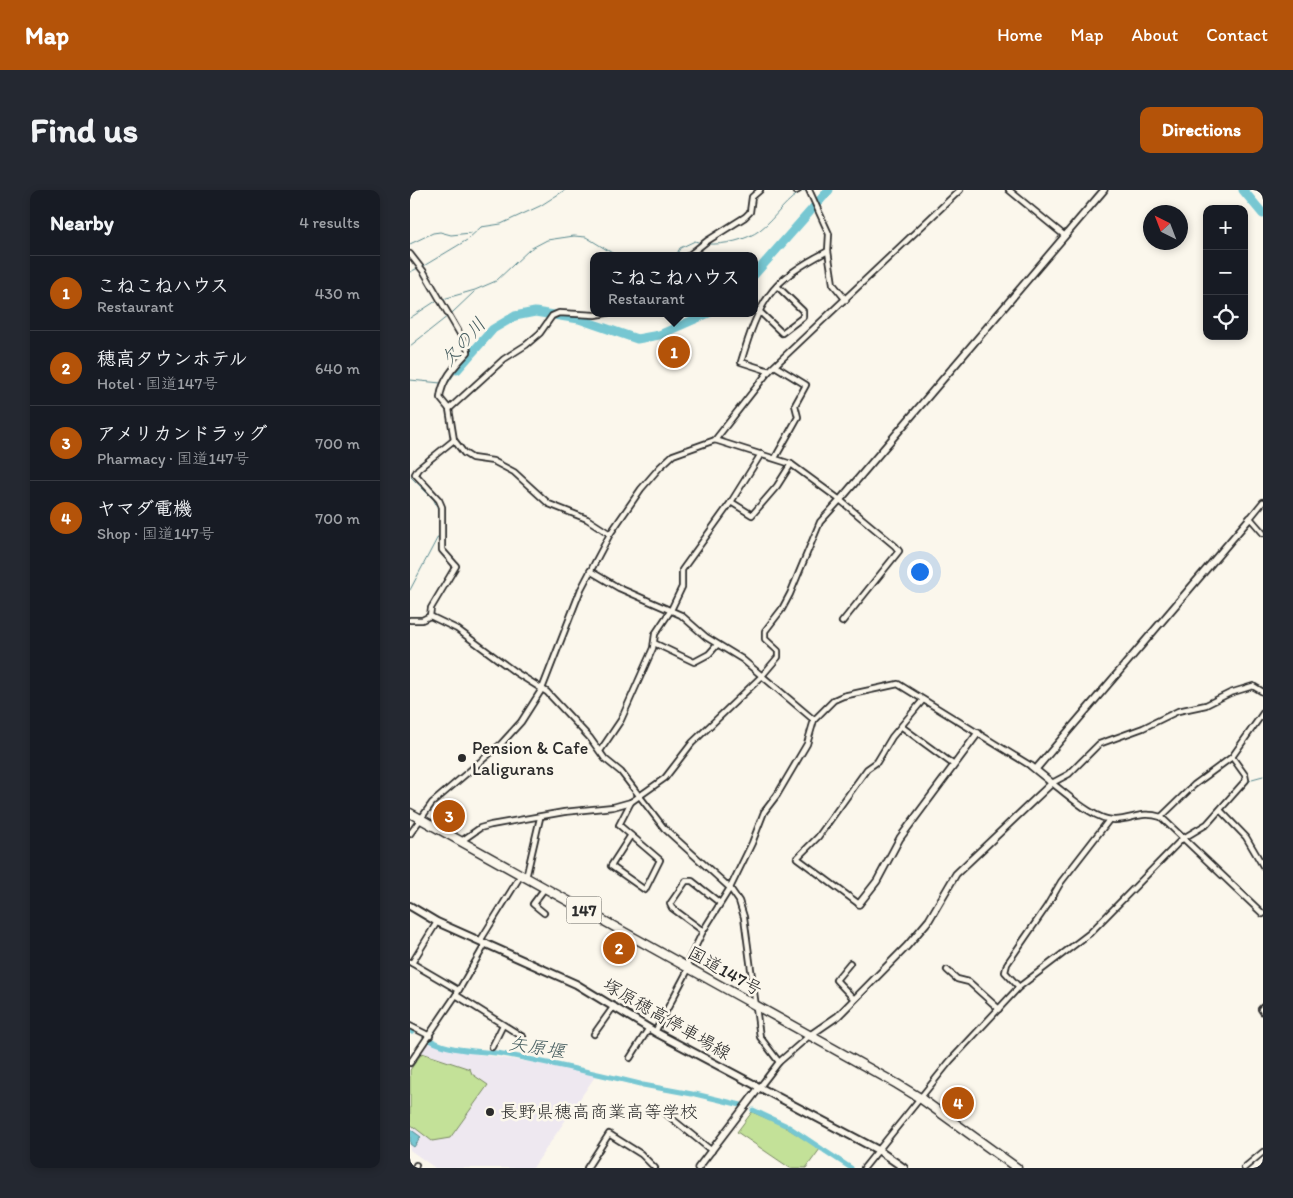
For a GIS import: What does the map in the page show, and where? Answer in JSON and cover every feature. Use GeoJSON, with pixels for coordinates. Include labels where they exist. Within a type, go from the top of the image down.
{"type":"FeatureCollection","features":[{"type":"Feature","properties":{"kind":"highway","name":"国道147号"},"geometry":{"type":"LineString","coordinates":[[410,813],[920,1098],[1017,1168]]}},
{"type":"Feature","properties":{"kind":"main road","name":"塚原穂高停車場線"},"geometry":{"type":"LineString","coordinates":[[410,906],[437,922],[576,984],[652,1030],[878,1150],[902,1168]]}},
{"type":"Feature","properties":{"kind":"street"},"geometry":{"type":"LineString","coordinates":[[693,252],[706,240],[745,217],[750,212],[752,197],[760,190]]}},
{"type":"Feature","properties":{"kind":"street"},"geometry":{"type":"LineString","coordinates":[[810,190],[829,234],[828,251],[833,284],[846,300]]}},
{"type":"Feature","properties":{"kind":"street"},"geometry":{"type":"LineString","coordinates":[[410,834],[432,803],[510,735],[542,689],[581,589],[590,571],[610,534],[660,467],[673,455],[715,440],[769,371],[960,190]]}},
{"type":"Feature","properties":{"kind":"street"},"geometry":{"type":"LineString","coordinates":[[1008,190],[1064,236]]}},
{"type":"Feature","properties":{"kind":"street"},"geometry":{"type":"LineString","coordinates":[[631,835],[611,866],[645,890],[660,860],[631,835],[619,825],[631,802],[665,778],[692,743],[761,677],[779,654],[765,639],[765,631],[782,609],[790,594],[820,522],[1104,190]]}},
{"type":"Feature","properties":{"kind":"street"},"geometry":{"type":"LineString","coordinates":[[776,286],[803,311],[803,317],[782,333],[758,310],[776,286],[790,274],[828,251]]}},
{"type":"Feature","properties":{"kind":"street"},"geometry":{"type":"LineString","coordinates":[[410,254],[420,266],[467,346],[468,352],[443,383],[440,398],[449,410],[454,440],[464,453],[472,458],[493,461],[514,472],[549,504],[587,519],[610,534]]}},
{"type":"Feature","properties":{"kind":"street"},"geometry":{"type":"LineString","coordinates":[[449,410],[504,359],[526,345],[540,333],[550,319],[559,313],[590,315]]}},
{"type":"Feature","properties":{"kind":"street"},"geometry":{"type":"LineString","coordinates":[[756,317],[741,362],[769,371]]}},
{"type":"Feature","properties":{"kind":"street"},"geometry":{"type":"LineString","coordinates":[[775,366],[806,385],[795,405],[798,417],[775,458]]}},
{"type":"Feature","properties":{"kind":"street"},"geometry":{"type":"LineString","coordinates":[[430,616],[431,608],[456,566],[442,550],[443,516],[438,500],[415,474],[418,469],[454,440]]}},
{"type":"Feature","properties":{"kind":"street"},"geometry":{"type":"LineString","coordinates":[[715,440],[791,464],[840,500],[899,551],[842,622]]}},
{"type":"Feature","properties":{"kind":"street"},"geometry":{"type":"LineString","coordinates":[[600,751],[621,720],[654,643],[655,634],[672,610],[682,586],[682,570],[731,502],[761,454]]}},
{"type":"Feature","properties":{"kind":"street"},"geometry":{"type":"LineString","coordinates":[[731,502],[752,515],[777,486],[791,464]]}},
{"type":"Feature","properties":{"kind":"street"},"geometry":{"type":"LineString","coordinates":[[1034,768],[1263,502]]}},
{"type":"Feature","properties":{"kind":"street"},"geometry":{"type":"LineString","coordinates":[[1250,518],[1263,533]]}},
{"type":"Feature","properties":{"kind":"street"},"geometry":{"type":"LineString","coordinates":[[590,571],[619,588],[672,610],[717,645],[742,659],[814,720]]}},
{"type":"Feature","properties":{"kind":"street"},"geometry":{"type":"LineString","coordinates":[[410,620],[422,620],[430,616]]}},
{"type":"Feature","properties":{"kind":"street"},"geometry":{"type":"LineString","coordinates":[[430,616],[457,629],[515,672],[542,689],[560,705],[605,759],[621,772],[664,828],[730,888],[739,901],[744,917],[760,1036],[779,1062]]}},
{"type":"Feature","properties":{"kind":"street"},"geometry":{"type":"LineString","coordinates":[[654,643],[694,662],[709,654],[717,645]]}},
{"type":"Feature","properties":{"kind":"street"},"geometry":{"type":"LineString","coordinates":[[630,1058],[652,1030],[688,967],[703,931],[730,888],[752,843],[764,812],[777,795],[811,736],[814,720],[834,700],[842,696],[888,685],[898,684],[1034,768],[1099,817],[1109,820],[1145,813],[1161,818],[1263,914]]}},
{"type":"Feature","properties":{"kind":"street"},"geometry":{"type":"LineString","coordinates":[[698,1168],[779,1062],[809,1036],[838,1016],[929,920],[956,874],[1052,783],[1069,774],[1099,744],[1144,728],[1178,711],[1206,705],[1230,693],[1253,686],[1263,692]]}},
{"type":"Feature","properties":{"kind":"street"},"geometry":{"type":"LineString","coordinates":[[923,700],[877,762],[867,769],[818,837],[797,858],[859,904],[877,881],[900,838],[978,733]]}},
{"type":"Feature","properties":{"kind":"street"},"geometry":{"type":"LineString","coordinates":[[1161,818],[1194,785],[1232,757],[1263,713]]}},
{"type":"Feature","properties":{"kind":"street"},"geometry":{"type":"LineString","coordinates":[[902,727],[954,765]]}},
{"type":"Feature","properties":{"kind":"street"},"geometry":{"type":"LineString","coordinates":[[864,1168],[950,1061],[1019,987],[1090,933],[1182,839],[1207,824],[1220,810],[1246,780],[1245,774],[1232,757]]}},
{"type":"Feature","properties":{"kind":"street"},"geometry":{"type":"LineString","coordinates":[[460,842],[480,828],[564,812],[613,807],[631,802]]}},
{"type":"Feature","properties":{"kind":"street"},"geometry":{"type":"LineString","coordinates":[[1220,810],[1246,837],[1263,866]]}},
{"type":"Feature","properties":{"kind":"street"},"geometry":{"type":"LineString","coordinates":[[410,1063],[430,1036],[457,993],[483,942],[523,877],[540,818]]}},
{"type":"Feature","properties":{"kind":"street"},"geometry":{"type":"LineString","coordinates":[[1019,987],[1005,972],[1007,964],[1047,906],[1061,882],[1109,820]]}},
{"type":"Feature","properties":{"kind":"street"},"geometry":{"type":"LineString","coordinates":[[703,931],[672,908],[670,904],[686,881],[692,881],[720,903]]}},
{"type":"Feature","properties":{"kind":"street"},"geometry":{"type":"LineString","coordinates":[[544,913],[533,904],[545,888]]}},
{"type":"Feature","properties":{"kind":"street"},"geometry":{"type":"LineString","coordinates":[[437,922],[411,963],[522,1037]]}},
{"type":"Feature","properties":{"kind":"street"},"geometry":{"type":"LineString","coordinates":[[850,963],[836,980],[854,999]]}},
{"type":"Feature","properties":{"kind":"street"},"geometry":{"type":"LineString","coordinates":[[947,970],[956,979],[969,982],[999,1009]]}},
{"type":"Feature","properties":{"kind":"street"},"geometry":{"type":"LineString","coordinates":[[594,1034],[614,1006]]}},
{"type":"Feature","properties":{"kind":"street"},"geometry":{"type":"LineString","coordinates":[[1263,1007],[1261,1009],[1263,1012]]}},
{"type":"Feature","properties":{"kind":"street"},"geometry":{"type":"LineString","coordinates":[[492,1048],[503,1025]]}},
{"type":"Feature","properties":{"kind":"street"},"geometry":{"type":"LineString","coordinates":[[410,1026],[430,1036]]}},
{"type":"Feature","properties":{"kind":"street"},"geometry":{"type":"LineString","coordinates":[[665,1113],[712,1151]]}},
{"type":"Feature","properties":{"kind":"street"},"geometry":{"type":"LineString","coordinates":[[587,1168],[609,1134],[641,1154],[655,1168]]}},
{"type":"Feature","properties":{"kind":"street"},"geometry":{"type":"LineString","coordinates":[[1244,1168],[1263,1152]]}},
{"type":"Feature","properties":{"kind":"shaded area","name":"長野県穂高商業高等学校"},"geometry":{"type":"Polygon","coordinates":[[[429,1042],[476,1054],[564,1067],[596,1075],[533,1168],[435,1168],[410,1150],[410,1070],[429,1042]]]}},
{"type":"Feature","properties":{"kind":"green space"},"geometry":{"type":"Polygon","coordinates":[[[422,1053],[470,1069],[472,1074],[488,1085],[450,1138],[432,1141],[410,1124],[410,1070],[422,1053]]]}},
{"type":"Feature","properties":{"kind":"green space"},"geometry":{"type":"Polygon","coordinates":[[[752,1112],[782,1125],[820,1149],[806,1168],[790,1168],[737,1132],[752,1112]]]}},
{"type":"Feature","properties":{"kind":"water"},"geometry":{"type":"Polygon","coordinates":[[[410,1129],[421,1137],[414,1147],[410,1144],[410,1129]]]}},
{"type":"Feature","properties":{"kind":"waterway"},"geometry":{"type":"LineString","coordinates":[[422,267],[467,240],[481,227],[501,224],[540,206],[565,190]]}},
{"type":"Feature","properties":{"kind":"waterway"},"geometry":{"type":"LineString","coordinates":[[707,244],[721,244],[755,234],[792,198],[805,190]]}},
{"type":"Feature","properties":{"kind":"waterway","name":"欠の川"},"geometry":{"type":"LineString","coordinates":[[758,270],[829,190]]}},
{"type":"Feature","properties":{"kind":"waterway"},"geometry":{"type":"LineString","coordinates":[[1243,190],[1263,214]]}},
{"type":"Feature","properties":{"kind":"waterway"},"geometry":{"type":"LineString","coordinates":[[410,244],[433,233],[440,232],[451,235],[471,233]]}},
{"type":"Feature","properties":{"kind":"waterway"},"geometry":{"type":"LineString","coordinates":[[410,318],[436,301],[475,290],[496,281],[530,249],[547,240],[574,236],[586,237],[610,252]]}},
{"type":"Feature","properties":{"kind":"waterway"},"geometry":{"type":"LineString","coordinates":[[678,252],[680,248],[695,241],[701,243]]}},
{"type":"Feature","properties":{"kind":"waterway"},"geometry":{"type":"LineString","coordinates":[[410,272],[418,268]]}},
{"type":"Feature","properties":{"kind":"waterway"},"geometry":{"type":"LineString","coordinates":[[410,346],[453,312],[474,292]]}},
{"type":"Feature","properties":{"kind":"waterway","name":"欠の川"},"geometry":{"type":"LineString","coordinates":[[457,370],[493,329],[515,316],[535,312],[579,319],[637,339],[659,335],[700,317]]}},
{"type":"Feature","properties":{"kind":"waterway","name":"欠の川"},"geometry":{"type":"LineString","coordinates":[[445,383],[448,383],[457,370]]}},
{"type":"Feature","properties":{"kind":"waterway","name":"欠の川"},"geometry":{"type":"LineString","coordinates":[[410,380],[441,383]]}},
{"type":"Feature","properties":{"kind":"waterway","name":"欠の川"},"geometry":{"type":"LineString","coordinates":[[410,476],[434,500],[440,514]]}},
{"type":"Feature","properties":{"kind":"waterway","name":"欠の川"},"geometry":{"type":"LineString","coordinates":[[410,590],[440,533]]}},
{"type":"Feature","properties":{"kind":"waterway"},"geometry":{"type":"LineString","coordinates":[[1222,810],[1252,779],[1263,776]]}},
{"type":"Feature","properties":{"kind":"waterway"},"geometry":{"type":"LineString","coordinates":[[1209,825],[1220,813]]}},
{"type":"Feature","properties":{"kind":"waterway"},"geometry":{"type":"LineString","coordinates":[[1187,839],[1197,832]]}},
{"type":"Feature","properties":{"kind":"waterway","name":"矢原堰"},"geometry":{"type":"LineString","coordinates":[[430,1040],[449,1047],[499,1053],[640,1084]]}},
{"type":"Feature","properties":{"kind":"waterway","name":"矢原堰"},"geometry":{"type":"LineString","coordinates":[[643,1085],[692,1094]]}},
{"type":"Feature","properties":{"kind":"waterway","name":"矢原堰"},"geometry":{"type":"LineString","coordinates":[[695,1094],[741,1105]]}},
{"type":"Feature","properties":{"kind":"waterway","name":"矢原堰"},"geometry":{"type":"LineString","coordinates":[[753,1110],[785,1125]]}},
{"type":"Feature","properties":{"kind":"waterway","name":"矢原堰"},"geometry":{"type":"LineString","coordinates":[[789,1127],[822,1149]]}},
{"type":"Feature","properties":{"kind":"waterway","name":"矢原堰"},"geometry":{"type":"LineString","coordinates":[[825,1151],[851,1168]]}},
{"type":"Feature","properties":{"kind":"place","name":"こねこねハウス"},"geometry":{"type":"Point","coordinates":[674,352]}},
{"type":"Feature","properties":{"kind":"place","name":"Pension & Cafe Laligurans"},"geometry":{"type":"Point","coordinates":[462,758]}},
{"type":"Feature","properties":{"kind":"place","name":"アメリカンドラッグ"},"geometry":{"type":"Point","coordinates":[449,816]}},
{"type":"Feature","properties":{"kind":"place","name":"穂高タウンホテル"},"geometry":{"type":"Point","coordinates":[619,948]}},
{"type":"Feature","properties":{"kind":"place","name":"ヤマダ電機"},"geometry":{"type":"Point","coordinates":[958,1103]}},
{"type":"Feature","properties":{"kind":"place","name":"長野県穂高商業高等学校"},"geometry":{"type":"Point","coordinates":[490,1112]}}]}
